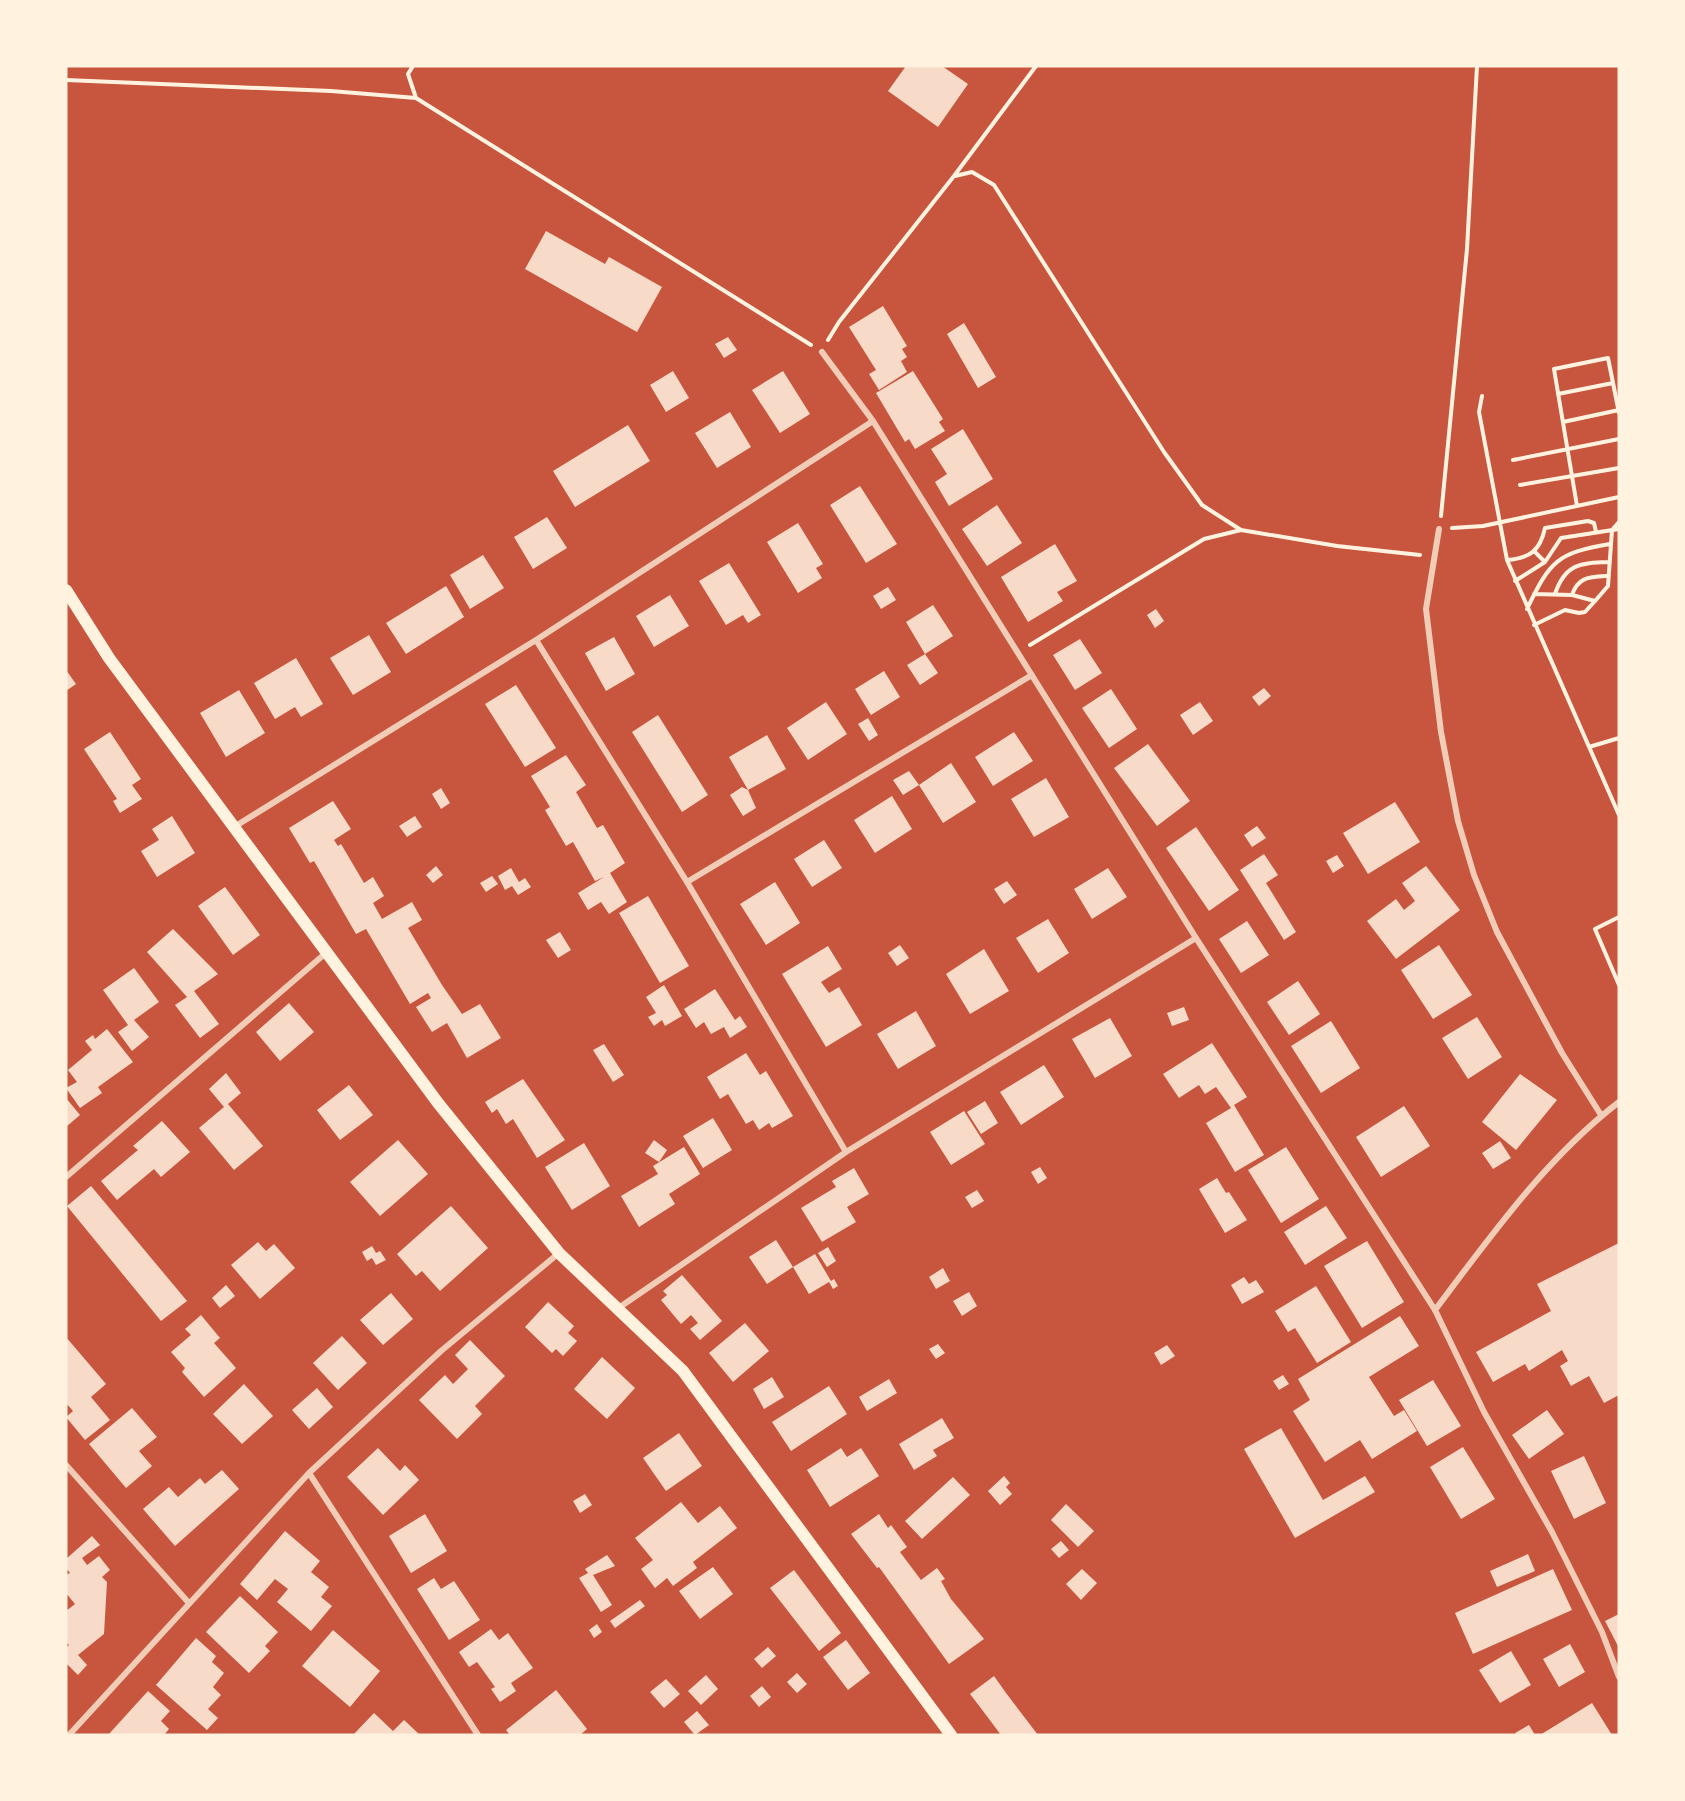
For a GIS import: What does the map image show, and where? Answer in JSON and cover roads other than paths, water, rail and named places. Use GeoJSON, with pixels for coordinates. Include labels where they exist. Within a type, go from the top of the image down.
{"type":"FeatureCollection","features":[{"type":"Feature","properties":{"kind":"main road"},"geometry":{"type":"LineString","coordinates":[[66,590],[109,658],[438,1103],[559,1253],[682,1371],[951,1735]]}},
{"type":"Feature","properties":{"kind":"street"},"geometry":{"type":"LineString","coordinates":[[822,352],[873,421],[1196,938],[1435,1310],[1484,1412],[1557,1542],[1602,1632],[1619,1677]]}},
{"type":"Feature","properties":{"kind":"street"},"geometry":{"type":"LineString","coordinates":[[234,827],[536,640],[873,421]]}},
{"type":"Feature","properties":{"kind":"street"},"geometry":{"type":"LineString","coordinates":[[1439,529],[1426,609],[1433,670],[1458,821],[1474,875],[1497,932],[1521,979],[1601,1115]]}},
{"type":"Feature","properties":{"kind":"street"},"geometry":{"type":"LineString","coordinates":[[536,640],[687,882],[846,1152]]}},
{"type":"Feature","properties":{"kind":"street"},"geometry":{"type":"LineString","coordinates":[[687,882],[1032,675]]}},
{"type":"Feature","properties":{"kind":"street"},"geometry":{"type":"LineString","coordinates":[[617,1309],[846,1152],[1196,938]]}},
{"type":"Feature","properties":{"kind":"street"},"geometry":{"type":"LineString","coordinates":[[66,1177],[327,952]]}},
{"type":"Feature","properties":{"kind":"street"},"geometry":{"type":"LineString","coordinates":[[1435,1310],[1516,1204],[1601,1115],[1619,1102]]}},
{"type":"Feature","properties":{"kind":"street"},"geometry":{"type":"LineString","coordinates":[[69,1735],[188,1602],[309,1473],[441,1352],[559,1253]]}},
{"type":"Feature","properties":{"kind":"street"},"geometry":{"type":"LineString","coordinates":[[66,1465],[188,1602]]}},
{"type":"Feature","properties":{"kind":"street"},"geometry":{"type":"LineString","coordinates":[[309,1473],[478,1735]]}}]}
